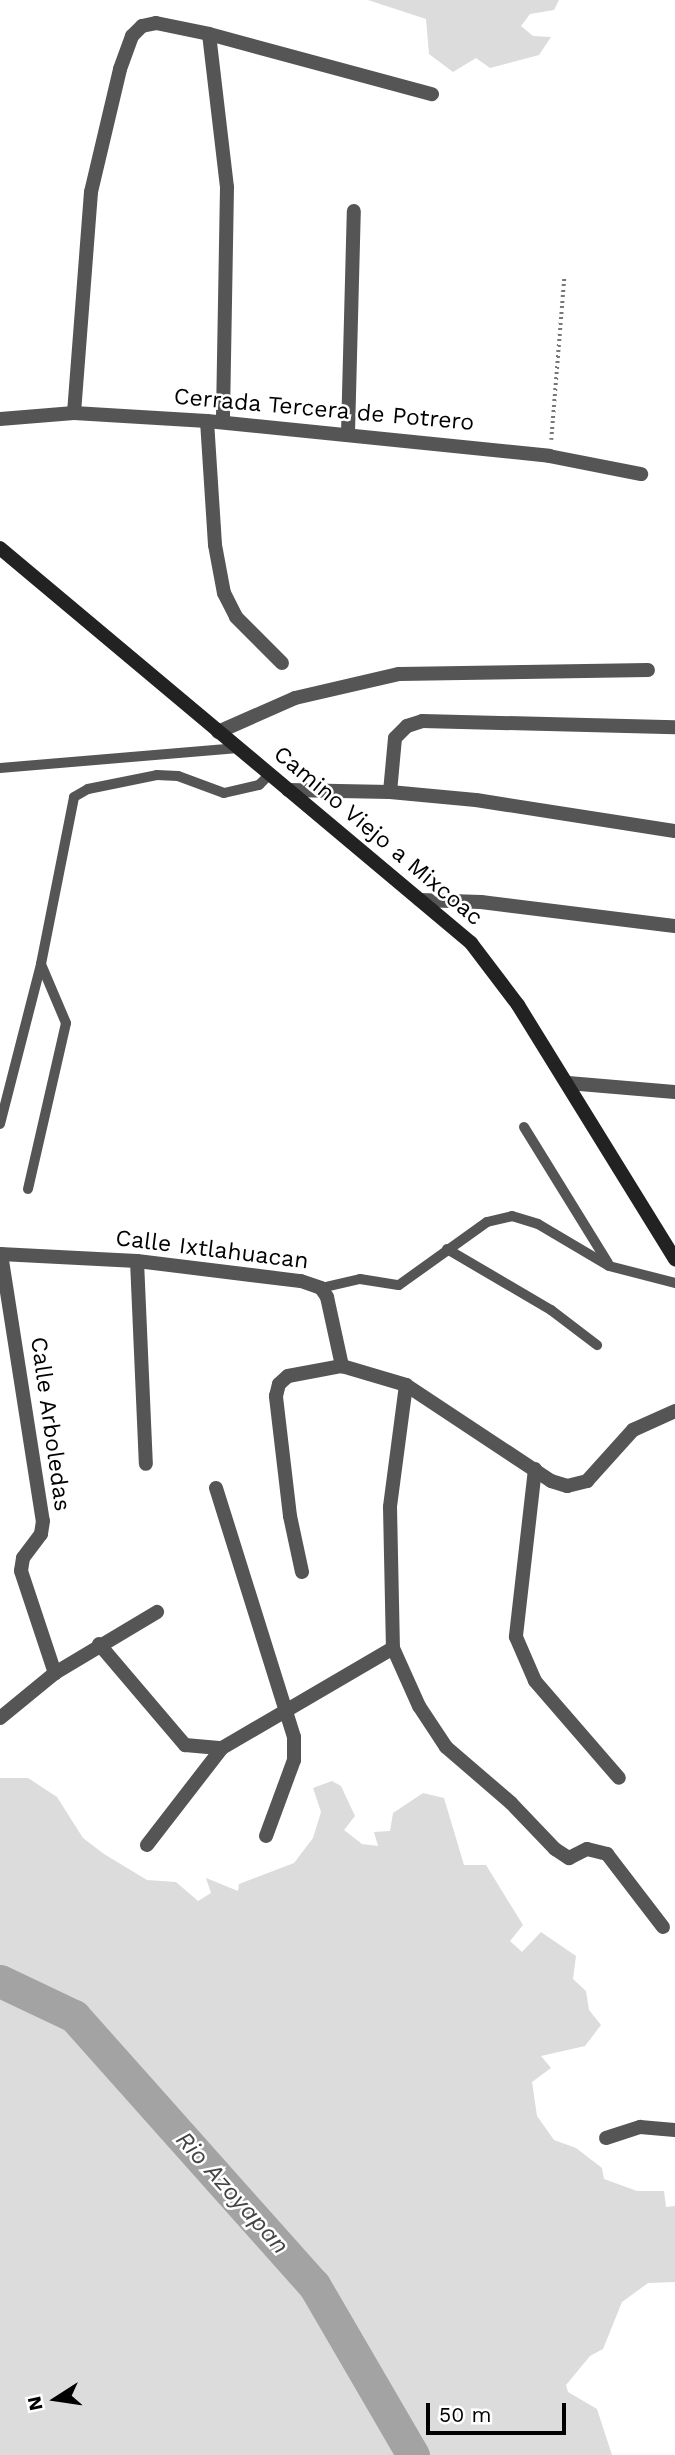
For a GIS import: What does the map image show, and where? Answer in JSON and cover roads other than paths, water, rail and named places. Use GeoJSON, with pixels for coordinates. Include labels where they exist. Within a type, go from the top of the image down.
{"type":"FeatureCollection","features":[{"type":"Feature","properties":{"kind":"main road","name":"Camino Viejo a Mixcoac"},"geometry":{"type":"LineString","coordinates":[[0,548],[471,943],[568,1083],[675,1259]]}},
{"type":"Feature","properties":{"kind":"street"},"geometry":{"type":"LineString","coordinates":[[74,413],[91,192],[124,58],[132,36],[142,26],[156,23],[209,34],[432,94]]}},
{"type":"Feature","properties":{"kind":"street"},"geometry":{"type":"LineString","coordinates":[[209,34],[227,187],[223,422]]}},
{"type":"Feature","properties":{"kind":"street"},"geometry":{"type":"LineString","coordinates":[[348,433],[354,211]]}},
{"type":"Feature","properties":{"kind":"street","name":"Cerrada Tercera de Potrero"},"geometry":{"type":"LineString","coordinates":[[0,419],[74,413],[223,422],[549,456],[641,474]]}},
{"type":"Feature","properties":{"kind":"street"},"geometry":{"type":"LineString","coordinates":[[207,421],[215,545],[224,593],[236,617],[282,663]]}},
{"type":"Feature","properties":{"kind":"street"},"geometry":{"type":"LineString","coordinates":[[218,732],[295,698],[399,674],[648,670]]}},
{"type":"Feature","properties":{"kind":"street"},"geometry":{"type":"LineString","coordinates":[[390,792],[395,738],[407,726],[422,721],[675,727]]}},
{"type":"Feature","properties":{"kind":"street"},"geometry":{"type":"LineString","coordinates":[[288,790],[390,792],[675,831]]}},
{"type":"Feature","properties":{"kind":"street"},"geometry":{"type":"LineString","coordinates":[[420,900],[481,901],[675,926]]}},
{"type":"Feature","properties":{"kind":"street"},"geometry":{"type":"LineString","coordinates":[[568,1083],[675,1092]]}},
{"type":"Feature","properties":{"kind":"street","name":"Calle Ixtlahuacan"},"geometry":{"type":"LineString","coordinates":[[1,1254],[137,1261],[302,1281],[321,1288],[336,1329],[342,1366]]}},
{"type":"Feature","properties":{"kind":"street","name":"Calle Arboledas"},"geometry":{"type":"LineString","coordinates":[[1,1254],[43,1521],[41,1534],[23,1558],[21,1572],[55,1673]]}},
{"type":"Feature","properties":{"kind":"street"},"geometry":{"type":"LineString","coordinates":[[137,1261],[146,1464]]}},
{"type":"Feature","properties":{"kind":"street"},"geometry":{"type":"LineString","coordinates":[[302,1572],[290,1516],[279,1384],[288,1376],[342,1366],[406,1385],[561,1485],[587,1481],[633,1430],[675,1411]]}},
{"type":"Feature","properties":{"kind":"street"},"geometry":{"type":"LineString","coordinates":[[406,1385],[390,1507],[393,1648],[419,1706],[446,1747],[562,1853],[569,1858],[587,1849],[607,1854],[663,1927]]}},
{"type":"Feature","properties":{"kind":"street"},"geometry":{"type":"LineString","coordinates":[[535,1469],[516,1637],[535,1681],[619,1778]]}},
{"type":"Feature","properties":{"kind":"street"},"geometry":{"type":"LineString","coordinates":[[216,1488],[294,1737],[294,1760],[266,1836]]}},
{"type":"Feature","properties":{"kind":"street"},"geometry":{"type":"LineString","coordinates":[[0,1718],[55,1673],[99,1644],[157,1612]]}},
{"type":"Feature","properties":{"kind":"street"},"geometry":{"type":"LineString","coordinates":[[99,1644],[186,1745],[222,1748]]}},
{"type":"Feature","properties":{"kind":"street"},"geometry":{"type":"LineString","coordinates":[[147,1845],[222,1748],[393,1648]]}},
{"type":"Feature","properties":{"kind":"street"},"geometry":{"type":"LineString","coordinates":[[606,2138],[640,2127],[675,2130]]}},
{"type":"Feature","properties":{"kind":"lane"},"geometry":{"type":"LineString","coordinates":[[0,768],[238,748]]}},
{"type":"Feature","properties":{"kind":"lane"},"geometry":{"type":"LineString","coordinates":[[0,1125],[41,964],[68,808],[74,797],[88,789],[157,775],[178,776],[224,793],[259,785],[270,774]]}},
{"type":"Feature","properties":{"kind":"lane"},"geometry":{"type":"LineString","coordinates":[[28,1189],[66,1023],[41,964]]}},
{"type":"Feature","properties":{"kind":"lane"},"geometry":{"type":"LineString","coordinates":[[524,1127],[609,1266]]}},
{"type":"Feature","properties":{"kind":"lane"},"geometry":{"type":"LineString","coordinates":[[321,1288],[360,1279],[399,1284],[486,1223],[512,1216],[538,1224],[609,1266],[675,1283]]}},
{"type":"Feature","properties":{"kind":"lane"},"geometry":{"type":"LineString","coordinates":[[447,1249],[551,1310],[597,1346]]}},
{"type":"Feature","properties":{"kind":"waterway","name":"Rio Azoyapan"},"geometry":{"type":"LineString","coordinates":[[0,1981],[74,2016],[314,2285],[413,2455]]}}]}
